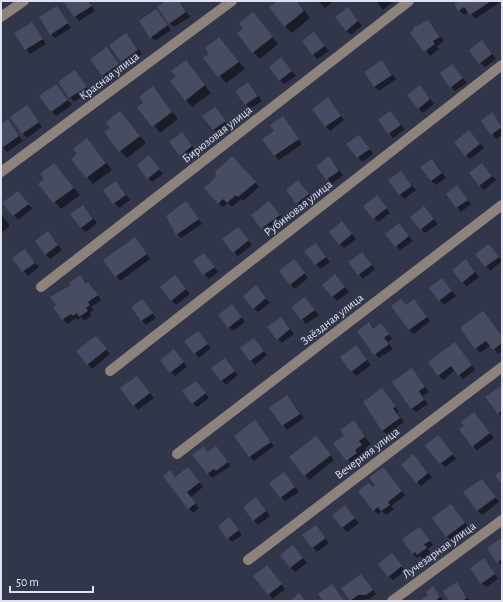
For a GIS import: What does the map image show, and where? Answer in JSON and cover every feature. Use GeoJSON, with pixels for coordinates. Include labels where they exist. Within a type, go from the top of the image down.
{"type":"FeatureCollection","features":[{"type":"Feature","properties":{"kind":"street"},"geometry":{"type":"LineString","coordinates":[[1,17],[24,1]]}},
{"type":"Feature","properties":{"kind":"street","name":"Красная улица"},"geometry":{"type":"LineString","coordinates":[[1,172],[232,1]]}},
{"type":"Feature","properties":{"kind":"street","name":"Бирюзовая улица"},"geometry":{"type":"LineString","coordinates":[[41,287],[409,1]]}},
{"type":"Feature","properties":{"kind":"street","name":"Рубиновая улица"},"geometry":{"type":"LineString","coordinates":[[110,371],[502,65]]}},
{"type":"Feature","properties":{"kind":"street","name":"Звёздная улица"},"geometry":{"type":"LineString","coordinates":[[178,454],[502,204]]}},
{"type":"Feature","properties":{"kind":"street","name":"Вечерняя улица"},"geometry":{"type":"LineString","coordinates":[[248,560],[502,367]]}},
{"type":"Feature","properties":{"kind":"street","name":"Лучезарная улица"},"geometry":{"type":"LineString","coordinates":[[392,601],[502,520]]}},
{"type":"Feature","properties":{"kind":"building"},"geometry":{"type":"Polygon","coordinates":[[[63,1],[88,1],[92,6],[74,17],[63,1]]]}},
{"type":"Feature","properties":{"kind":"building"},"geometry":{"type":"Polygon","coordinates":[[[166,1],[179,1],[186,12],[169,24],[157,7],[166,1]]]}},
{"type":"Feature","properties":{"kind":"building"},"geometry":{"type":"Polygon","coordinates":[[[274,1],[297,1],[304,11],[284,27],[269,7],[275,3],[274,1]]]}},
{"type":"Feature","properties":{"kind":"building"},"geometry":{"type":"Polygon","coordinates":[[[459,1],[491,1],[470,15],[464,7],[458,11],[454,4],[459,1]]]}},
{"type":"Feature","properties":{"kind":"building"},"geometry":{"type":"Polygon","coordinates":[[[57,6],[68,23],[50,35],[39,17],[57,6]]]}},
{"type":"Feature","properties":{"kind":"building"},"geometry":{"type":"Polygon","coordinates":[[[348,7],[358,21],[346,31],[335,17],[348,7]]]}},
{"type":"Feature","properties":{"kind":"building"},"geometry":{"type":"Polygon","coordinates":[[[156,9],[168,25],[150,38],[139,21],[156,9]]]}},
{"type":"Feature","properties":{"kind":"building"},"geometry":{"type":"Polygon","coordinates":[[[253,12],[273,37],[252,53],[237,33],[243,29],[239,23],[253,12]]]}},
{"type":"Feature","properties":{"kind":"building"},"geometry":{"type":"Polygon","coordinates":[[[428,20],[440,37],[433,41],[435,44],[424,52],[410,33],[414,30],[413,28],[428,20]]]}},
{"type":"Feature","properties":{"kind":"building"},"geometry":{"type":"Polygon","coordinates":[[[32,22],[43,39],[25,50],[14,33],[32,22]]]}},
{"type":"Feature","properties":{"kind":"building"},"geometry":{"type":"Polygon","coordinates":[[[314,32],[325,46],[312,55],[302,41],[314,32]]]}},
{"type":"Feature","properties":{"kind":"building"},"geometry":{"type":"Polygon","coordinates":[[[126,33],[138,50],[121,62],[109,45],[126,33]]]}},
{"type":"Feature","properties":{"kind":"building"},"geometry":{"type":"Polygon","coordinates":[[[219,37],[239,62],[218,77],[203,58],[209,54],[205,48],[219,37]]]}},
{"type":"Feature","properties":{"kind":"building"},"geometry":{"type":"Polygon","coordinates":[[[482,40],[492,54],[479,64],[469,50],[482,40]]]}},
{"type":"Feature","properties":{"kind":"building"},"geometry":{"type":"Polygon","coordinates":[[[107,47],[119,64],[102,76],[90,59],[107,47]]]}},
{"type":"Feature","properties":{"kind":"building"},"geometry":{"type":"Polygon","coordinates":[[[281,57],[292,71],[279,81],[269,67],[281,57]]]}},
{"type":"Feature","properties":{"kind":"building"},"geometry":{"type":"Polygon","coordinates":[[[186,60],[205,85],[185,101],[170,81],[176,77],[171,71],[186,60]]]}},
{"type":"Feature","properties":{"kind":"building"},"geometry":{"type":"Polygon","coordinates":[[[382,60],[392,75],[374,87],[364,72],[382,60]]]}},
{"type":"Feature","properties":{"kind":"building"},"geometry":{"type":"Polygon","coordinates":[[[452,64],[463,78],[450,88],[440,73],[452,64]]]}},
{"type":"Feature","properties":{"kind":"building"},"geometry":{"type":"Polygon","coordinates":[[[75,70],[87,87],[69,98],[58,82],[75,70]]]}},
{"type":"Feature","properties":{"kind":"building"},"geometry":{"type":"Polygon","coordinates":[[[248,82],[258,96],[245,105],[235,91],[248,82]]]}},
{"type":"Feature","properties":{"kind":"building"},"geometry":{"type":"Polygon","coordinates":[[[56,84],[68,100],[51,112],[39,96],[56,84]]]}},
{"type":"Feature","properties":{"kind":"building"},"geometry":{"type":"Polygon","coordinates":[[[420,85],[430,99],[418,109],[407,95],[420,85]]]}},
{"type":"Feature","properties":{"kind":"building"},"geometry":{"type":"Polygon","coordinates":[[[153,86],[172,112],[152,127],[137,107],[143,103],[139,97],[153,86]]]}},
{"type":"Feature","properties":{"kind":"building"},"geometry":{"type":"Polygon","coordinates":[[[328,97],[341,116],[325,127],[312,109],[328,97]]]}},
{"type":"Feature","properties":{"kind":"building"},"geometry":{"type":"Polygon","coordinates":[[[27,105],[39,122],[22,134],[10,117],[27,105]]]}},
{"type":"Feature","properties":{"kind":"building"},"geometry":{"type":"Polygon","coordinates":[[[215,107],[226,121],[213,130],[202,116],[215,107]]]}},
{"type":"Feature","properties":{"kind":"building"},"geometry":{"type":"Polygon","coordinates":[[[120,111],[140,136],[119,152],[104,132],[110,128],[106,122],[120,111]]]}},
{"type":"Feature","properties":{"kind":"building"},"geometry":{"type":"Polygon","coordinates":[[[390,111],[401,125],[388,134],[378,120],[390,111]]]}},
{"type":"Feature","properties":{"kind":"building"},"geometry":{"type":"Polygon","coordinates":[[[492,112],[502,127],[491,135],[481,121],[492,112]]]}},
{"type":"Feature","properties":{"kind":"building"},"geometry":{"type":"Polygon","coordinates":[[[283,116],[299,139],[274,156],[262,139],[274,131],[270,125],[283,116]]]}},
{"type":"Feature","properties":{"kind":"building"},"geometry":{"type":"Polygon","coordinates":[[[8,119],[19,136],[2,148],[1,124],[8,119]]]}},
{"type":"Feature","properties":{"kind":"building"},"geometry":{"type":"Polygon","coordinates":[[[469,130],[480,144],[465,156],[454,142],[469,130]]]}},
{"type":"Feature","properties":{"kind":"building"},"geometry":{"type":"Polygon","coordinates":[[[182,132],[192,146],[180,156],[169,142],[182,132]]]}},
{"type":"Feature","properties":{"kind":"building"},"geometry":{"type":"Polygon","coordinates":[[[359,135],[370,149],[357,158],[346,144],[359,135]]]}},
{"type":"Feature","properties":{"kind":"building"},"geometry":{"type":"Polygon","coordinates":[[[87,138],[106,163],[86,178],[71,159],[77,154],[73,149],[87,138]]]}},
{"type":"Feature","properties":{"kind":"building"},"geometry":{"type":"Polygon","coordinates":[[[149,155],[160,169],[147,179],[137,165],[149,155]]]}},
{"type":"Feature","properties":{"kind":"building"},"geometry":{"type":"Polygon","coordinates":[[[232,156],[256,182],[238,197],[236,195],[227,203],[223,199],[218,204],[204,188],[215,178],[216,171],[232,156]]]}},
{"type":"Feature","properties":{"kind":"building"},"geometry":{"type":"Polygon","coordinates":[[[329,156],[339,171],[326,180],[316,166],[329,156]]]}},
{"type":"Feature","properties":{"kind":"building"},"geometry":{"type":"Polygon","coordinates":[[[432,159],[442,173],[431,181],[420,167],[432,159]]]}},
{"type":"Feature","properties":{"kind":"building"},"geometry":{"type":"Polygon","coordinates":[[[54,163],[74,188],[53,203],[38,184],[44,179],[40,174],[54,163]]]}},
{"type":"Feature","properties":{"kind":"building"},"geometry":{"type":"Polygon","coordinates":[[[482,163],[492,176],[479,186],[469,173],[482,163]]]}},
{"type":"Feature","properties":{"kind":"building"},"geometry":{"type":"Polygon","coordinates":[[[401,171],[412,186],[399,195],[388,180],[401,171]]]}},
{"type":"Feature","properties":{"kind":"building"},"geometry":{"type":"Polygon","coordinates":[[[298,180],[309,194],[296,204],[286,190],[298,180]]]}},
{"type":"Feature","properties":{"kind":"building"},"geometry":{"type":"Polygon","coordinates":[[[116,181],[126,195],[113,204],[103,190],[116,181]]]}},
{"type":"Feature","properties":{"kind":"building"},"geometry":{"type":"Polygon","coordinates":[[[457,185],[468,200],[456,208],[446,194],[457,185]]]}},
{"type":"Feature","properties":{"kind":"building"},"geometry":{"type":"Polygon","coordinates":[[[18,191],[29,204],[13,216],[2,203],[18,191]]]}},
{"type":"Feature","properties":{"kind":"building"},"geometry":{"type":"Polygon","coordinates":[[[377,195],[387,208],[373,219],[363,206],[377,195]]]}},
{"type":"Feature","properties":{"kind":"building"},"geometry":{"type":"Polygon","coordinates":[[[186,201],[199,219],[176,235],[166,216],[186,201]]]}},
{"type":"Feature","properties":{"kind":"building"},"geometry":{"type":"Polygon","coordinates":[[[269,201],[280,215],[261,229],[251,215],[269,201]]]}},
{"type":"Feature","properties":{"kind":"building"},"geometry":{"type":"Polygon","coordinates":[[[83,205],[93,219],[81,228],[70,214],[83,205]]]}},
{"type":"Feature","properties":{"kind":"building"},"geometry":{"type":"Polygon","coordinates":[[[424,206],[434,219],[420,230],[410,217],[424,206]]]}},
{"type":"Feature","properties":{"kind":"building"},"geometry":{"type":"Polygon","coordinates":[[[342,221],[352,234],[339,245],[329,232],[342,221]]]}},
{"type":"Feature","properties":{"kind":"building"},"geometry":{"type":"Polygon","coordinates":[[[399,223],[409,236],[395,247],[385,234],[399,223]]]}},
{"type":"Feature","properties":{"kind":"building"},"geometry":{"type":"Polygon","coordinates":[[[238,227],[249,240],[233,253],[222,239],[238,227]]]}},
{"type":"Feature","properties":{"kind":"building"},"geometry":{"type":"Polygon","coordinates":[[[48,231],[58,245],[45,255],[35,241],[48,231]]]}},
{"type":"Feature","properties":{"kind":"building"},"geometry":{"type":"Polygon","coordinates":[[[135,237],[147,254],[115,277],[103,260],[135,237]]]}},
{"type":"Feature","properties":{"kind":"building"},"geometry":{"type":"Polygon","coordinates":[[[316,243],[326,257],[315,265],[304,251],[316,243]]]}},
{"type":"Feature","properties":{"kind":"building"},"geometry":{"type":"Polygon","coordinates":[[[489,244],[499,257],[485,267],[475,254],[489,244]]]}},
{"type":"Feature","properties":{"kind":"building"},"geometry":{"type":"Polygon","coordinates":[[[25,249],[35,263],[22,272],[12,258],[25,249]]]}},
{"type":"Feature","properties":{"kind":"building"},"geometry":{"type":"Polygon","coordinates":[[[362,252],[372,265],[358,275],[348,262],[362,252]]]}},
{"type":"Feature","properties":{"kind":"building"},"geometry":{"type":"Polygon","coordinates":[[[204,253],[215,267],[203,275],[193,261],[204,253]]]}},
{"type":"Feature","properties":{"kind":"building"},"geometry":{"type":"Polygon","coordinates":[[[294,259],[305,273],[290,285],[279,271],[294,259]]]}},
{"type":"Feature","properties":{"kind":"building"},"geometry":{"type":"Polygon","coordinates":[[[466,259],[475,272],[462,283],[452,270],[466,259]]]}},
{"type":"Feature","properties":{"kind":"building"},"geometry":{"type":"Polygon","coordinates":[[[335,274],[345,287],[332,297],[322,285],[335,274]]]}},
{"type":"Feature","properties":{"kind":"building"},"geometry":{"type":"Polygon","coordinates":[[[80,275],[86,283],[88,282],[98,295],[88,302],[90,305],[86,308],[88,311],[79,317],[77,313],[73,316],[71,314],[62,320],[53,307],[56,305],[50,297],[71,285],[69,283],[80,275]]]}},
{"type":"Feature","properties":{"kind":"building"},"geometry":{"type":"Polygon","coordinates":[[[175,275],[186,289],[171,301],[160,287],[175,275]]]}},
{"type":"Feature","properties":{"kind":"building"},"geometry":{"type":"Polygon","coordinates":[[[442,278],[452,291],[439,301],[429,288],[442,278]]]}},
{"type":"Feature","properties":{"kind":"building"},"geometry":{"type":"Polygon","coordinates":[[[256,285],[266,298],[253,309],[243,296],[256,285]]]}},
{"type":"Feature","properties":{"kind":"building"},"geometry":{"type":"Polygon","coordinates":[[[305,297],[315,310],[301,320],[291,307],[305,297]]]}},
{"type":"Feature","properties":{"kind":"building"},"geometry":{"type":"Polygon","coordinates":[[[142,299],[153,313],[141,321],[131,307],[142,299]]]}},
{"type":"Feature","properties":{"kind":"building"},"geometry":{"type":"Polygon","coordinates":[[[401,299],[406,305],[414,299],[427,317],[409,330],[391,306],[401,299]]]}},
{"type":"Feature","properties":{"kind":"building"},"geometry":{"type":"Polygon","coordinates":[[[232,304],[242,317],[228,328],[218,315],[232,304]]]}},
{"type":"Feature","properties":{"kind":"building"},"geometry":{"type":"Polygon","coordinates":[[[483,311],[502,336],[502,343],[493,350],[486,341],[475,349],[460,328],[483,311]]]}},
{"type":"Feature","properties":{"kind":"building"},"geometry":{"type":"Polygon","coordinates":[[[281,317],[290,329],[277,340],[267,327],[281,317]]]}},
{"type":"Feature","properties":{"kind":"building"},"geometry":{"type":"Polygon","coordinates":[[[369,322],[373,329],[381,323],[389,334],[384,338],[389,344],[374,355],[357,331],[369,322]]]}},
{"type":"Feature","properties":{"kind":"building"},"geometry":{"type":"Polygon","coordinates":[[[198,331],[208,344],[194,354],[184,341],[198,331]]]}},
{"type":"Feature","properties":{"kind":"building"},"geometry":{"type":"Polygon","coordinates":[[[96,336],[107,349],[87,365],[76,351],[96,336]]]}},
{"type":"Feature","properties":{"kind":"building"},"geometry":{"type":"Polygon","coordinates":[[[254,338],[264,351],[250,361],[240,348],[254,338]]]}},
{"type":"Feature","properties":{"kind":"building"},"geometry":{"type":"Polygon","coordinates":[[[455,342],[472,365],[458,376],[451,366],[438,376],[428,362],[455,342]]]}},
{"type":"Feature","properties":{"kind":"building"},"geometry":{"type":"Polygon","coordinates":[[[356,345],[367,360],[351,372],[340,357],[356,345]]]}},
{"type":"Feature","properties":{"kind":"building"},"geometry":{"type":"Polygon","coordinates":[[[174,349],[184,362],[170,373],[160,360],[174,349]]]}},
{"type":"Feature","properties":{"kind":"building"},"geometry":{"type":"Polygon","coordinates":[[[225,358],[235,371],[221,381],[211,368],[225,358]]]}},
{"type":"Feature","properties":{"kind":"building"},"geometry":{"type":"Polygon","coordinates":[[[412,368],[425,387],[419,391],[424,400],[411,409],[392,382],[412,368]]]}},
{"type":"Feature","properties":{"kind":"building"},"geometry":{"type":"Polygon","coordinates":[[[137,376],[150,393],[133,406],[120,388],[137,376]]]}},
{"type":"Feature","properties":{"kind":"building"},"geometry":{"type":"Polygon","coordinates":[[[196,381],[206,393],[192,404],[182,391],[196,381]]]}},
{"type":"Feature","properties":{"kind":"building"},"geometry":{"type":"Polygon","coordinates":[[[502,385],[502,410],[498,414],[485,397],[502,385]]]}},
{"type":"Feature","properties":{"kind":"building"},"geometry":{"type":"Polygon","coordinates":[[[382,388],[396,407],[393,408],[400,418],[382,431],[363,402],[382,388]]]}},
{"type":"Feature","properties":{"kind":"building"},"geometry":{"type":"Polygon","coordinates":[[[287,395],[300,414],[282,426],[269,408],[287,395]]]}},
{"type":"Feature","properties":{"kind":"building"},"geometry":{"type":"Polygon","coordinates":[[[474,412],[490,433],[472,447],[459,429],[464,426],[461,422],[474,412]]]}},
{"type":"Feature","properties":{"kind":"building"},"geometry":{"type":"Polygon","coordinates":[[[255,420],[271,442],[249,457],[234,436],[255,420]]]}},
{"type":"Feature","properties":{"kind":"building"},"geometry":{"type":"Polygon","coordinates":[[[354,420],[365,437],[359,441],[362,445],[355,450],[357,453],[346,461],[333,443],[344,436],[340,430],[354,420]]]}},
{"type":"Feature","properties":{"kind":"building"},"geometry":{"type":"Polygon","coordinates":[[[438,435],[453,454],[440,464],[425,446],[438,435]]]}},
{"type":"Feature","properties":{"kind":"building"},"geometry":{"type":"Polygon","coordinates":[[[316,436],[331,455],[304,476],[289,457],[316,436]]]}},
{"type":"Feature","properties":{"kind":"building"},"geometry":{"type":"Polygon","coordinates":[[[204,446],[208,452],[216,446],[228,462],[216,471],[214,469],[207,474],[192,455],[204,446]]]}},
{"type":"Feature","properties":{"kind":"building"},"geometry":{"type":"Polygon","coordinates":[[[413,454],[428,473],[416,483],[401,465],[413,454]]]}},
{"type":"Feature","properties":{"kind":"building"},"geometry":{"type":"Polygon","coordinates":[[[188,467],[200,482],[187,492],[196,503],[188,509],[163,476],[170,470],[175,477],[188,467]]]}},
{"type":"Feature","properties":{"kind":"building"},"geometry":{"type":"Polygon","coordinates":[[[383,467],[402,491],[388,502],[390,505],[381,511],[378,507],[373,511],[358,491],[369,483],[372,487],[375,485],[369,478],[383,467]]]}},
{"type":"Feature","properties":{"kind":"building"},"geometry":{"type":"Polygon","coordinates":[[[502,470],[502,485],[495,475],[502,470]]]}},
{"type":"Feature","properties":{"kind":"building"},"geometry":{"type":"Polygon","coordinates":[[[284,472],[295,487],[280,498],[269,483],[284,472]]]}},
{"type":"Feature","properties":{"kind":"building"},"geometry":{"type":"Polygon","coordinates":[[[482,479],[496,497],[477,511],[463,492],[482,479]]]}},
{"type":"Feature","properties":{"kind":"building"},"geometry":{"type":"Polygon","coordinates":[[[256,497],[266,511],[253,521],[243,507],[256,497]]]}},
{"type":"Feature","properties":{"kind":"building"},"geometry":{"type":"Polygon","coordinates":[[[451,504],[465,523],[446,537],[432,518],[451,504]]]}},
{"type":"Feature","properties":{"kind":"building"},"geometry":{"type":"Polygon","coordinates":[[[345,505],[355,518],[342,528],[332,515],[345,505]]]}},
{"type":"Feature","properties":{"kind":"building"},"geometry":{"type":"Polygon","coordinates":[[[229,517],[239,530],[227,539],[218,526],[229,517]]]}},
{"type":"Feature","properties":{"kind":"building"},"geometry":{"type":"Polygon","coordinates":[[[316,525],[326,538],[312,548],[302,535],[316,525]]]}},
{"type":"Feature","properties":{"kind":"building"},"geometry":{"type":"Polygon","coordinates":[[[420,527],[430,541],[424,544],[427,548],[417,555],[415,552],[412,554],[402,539],[420,527]]]}},
{"type":"Feature","properties":{"kind":"building"},"geometry":{"type":"Polygon","coordinates":[[[500,539],[502,542],[502,559],[497,563],[487,548],[500,539]]]}},
{"type":"Feature","properties":{"kind":"building"},"geometry":{"type":"Polygon","coordinates":[[[293,545],[303,558],[290,568],[280,555],[293,545]]]}},
{"type":"Feature","properties":{"kind":"building"},"geometry":{"type":"Polygon","coordinates":[[[392,553],[402,566],[388,577],[378,564],[392,553]]]}},
{"type":"Feature","properties":{"kind":"building"},"geometry":{"type":"Polygon","coordinates":[[[484,558],[495,574],[481,584],[470,568],[484,558]]]}},
{"type":"Feature","properties":{"kind":"building"},"geometry":{"type":"Polygon","coordinates":[[[267,565],[282,584],[268,595],[253,576],[267,565]]]}},
{"type":"Feature","properties":{"kind":"building"},"geometry":{"type":"Polygon","coordinates":[[[361,574],[373,590],[366,595],[358,595],[350,601],[341,588],[361,574]]]}},
{"type":"Feature","properties":{"kind":"building"},"geometry":{"type":"Polygon","coordinates":[[[457,582],[467,598],[462,601],[449,601],[443,591],[457,582]]]}},
{"type":"Feature","properties":{"kind":"building"},"geometry":{"type":"Polygon","coordinates":[[[332,584],[344,601],[323,601],[318,594],[332,584]]]}},
{"type":"Feature","properties":{"kind":"building"},"geometry":{"type":"Polygon","coordinates":[[[433,586],[440,597],[437,599],[438,601],[419,601],[428,595],[426,592],[433,586]]]}},
{"type":"Feature","properties":{"kind":"building"},"geometry":{"type":"Polygon","coordinates":[[[299,593],[305,601],[290,601],[299,593]]]}}]}
